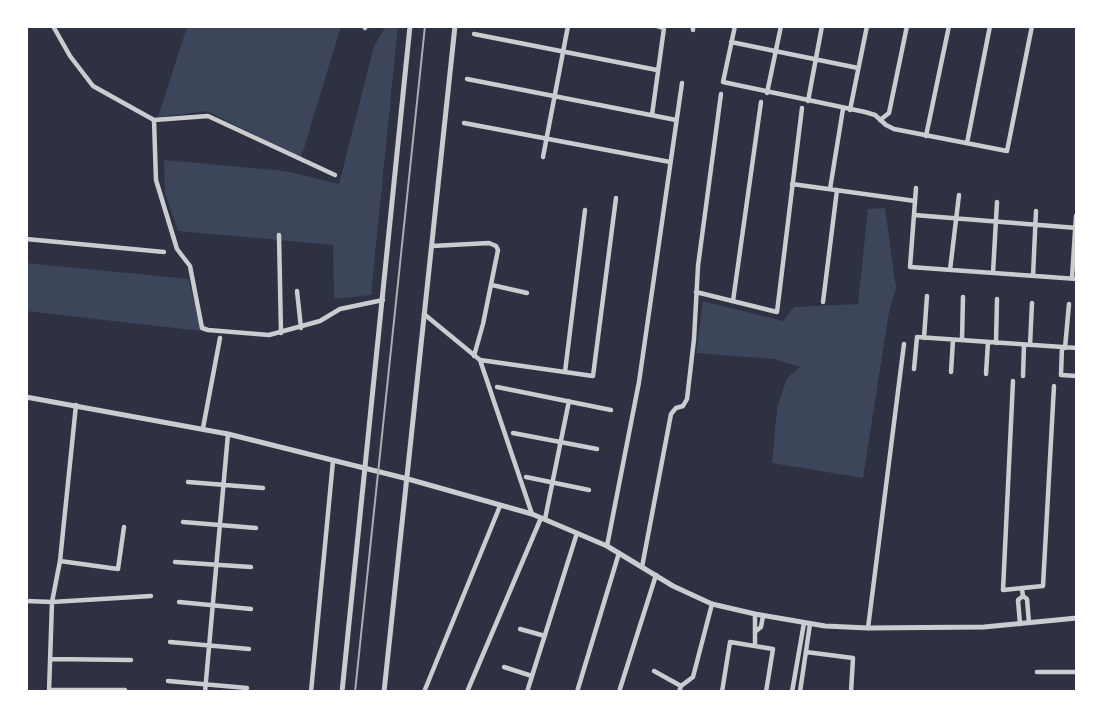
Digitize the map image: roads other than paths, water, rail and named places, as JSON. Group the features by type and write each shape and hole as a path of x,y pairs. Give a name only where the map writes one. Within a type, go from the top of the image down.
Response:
{"street":[{"path":"53,26 70,56 93,86 154,120 208,116 335,175"},
{"path":"342,692 410,26"},
{"path":"384,692 455,26"},
{"path":"542,158 568,26"},
{"path":"652,115 664,28 657,26"},
{"path":"734,26 723,82 865,112 894,129 1007,151 1032,26"},
{"path":"767,93 781,26"},
{"path":"808,101 822,26"},
{"path":"850,110 867,26"},
{"path":"880,120 889,113 907,26"},
{"path":"926,136 949,26"},
{"path":"967,143 990,26"},
{"path":"474,34 657,70"},
{"path":"731,42 858,68"},
{"path":"467,79 676,120"},
{"path":"607,546 639,382 682,83"},
{"path":"642,567 671,414 676,408 683,406 687,399 696,292 721,94"},
{"path":"733,301 761,102"},
{"path":"696,292 777,312 802,107"},
{"path":"830,189 843,109"},
{"path":"154,120 156,180 177,249 190,266 202,328 269,335 301,328 340,309 383,300"},
{"path":"464,123 670,163"},
{"path":"792,184 915,201"},
{"path":"916,188 910,267 1075,279 1076,216"},
{"path":"823,302 837,190"},
{"path":"950,270 959,195"},
{"path":"424,314 480,360 593,376 617,198"},
{"path":"993,273 997,202"},
{"path":"565,372 586,210"},
{"path":"1033,276 1036,211"},
{"path":"914,215 1076,228"},
{"path":"279,235 281,333"},
{"path":"26,239 164,252"},
{"path":"432,246 489,243 498,250 474,356"},
{"path":"492,285 527,293"},
{"path":"298,291 301,328"},
{"path":"924,338 926,296"},
{"path":"962,340 963,297"},
{"path":"996,342 997,299"},
{"path":"1023,376 1032,303"},
{"path":"1069,304 1061,375 1077,376"},
{"path":"914,369 917,337 1077,348"},
{"path":"203,429 220,338"},
{"path":"951,372 953,340"},
{"path":"986,374 988,342"},
{"path":"868,628 904,344"},
{"path":"480,360 509,439 532,514"},
{"path":"1013,380 1003,590 1043,586 1054,386"},
{"path":"497,387 611,410"},
{"path":"26,397 228,434 408,479 532,514 607,546 712,604 755,614 807,624 868,628 984,627 1077,618"},
{"path":"467,692 543,518 569,401"},
{"path":"76,405 60,561 52,602 49,691 125,690"},
{"path":"513,433 597,449"},
{"path":"205,692 228,434"},
{"path":"311,692 333,461"},
{"path":"526,477 589,491"},
{"path":"188,482 263,488"},
{"path":"424,692 500,506"},
{"path":"183,522 256,528"},
{"path":"60,561 118,569 124,527"},
{"path":"527,692 577,532"},
{"path":"577,692 619,553"},
{"path":"175,562 251,567"},
{"path":"620,692 656,575"},
{"path":"1022,589 1023,596 1027,599 1029,623"},
{"path":"26,601 151,596"},
{"path":"1020,624 1018,600 1023,596"},
{"path":"179,602 251,609"},
{"path":"654,671 680,689 693,677 712,604"},
{"path":"755,614 755,646"},
{"path":"756,631 761,627 763,615"},
{"path":"800,692 807,624"},
{"path":"792,692 807,624"},
{"path":"520,629 545,636"},
{"path":"170,642 250,649"},
{"path":"722,692 730,642 773,649 766,692"},
{"path":"806,652 853,658 851,692"},
{"path":"50,659 131,660"},
{"path":"504,667 532,676"},
{"path":"1037,672 1077,672"},
{"path":"168,681 247,688"}],"railway":[{"path":"355,692 425,26"}]}
